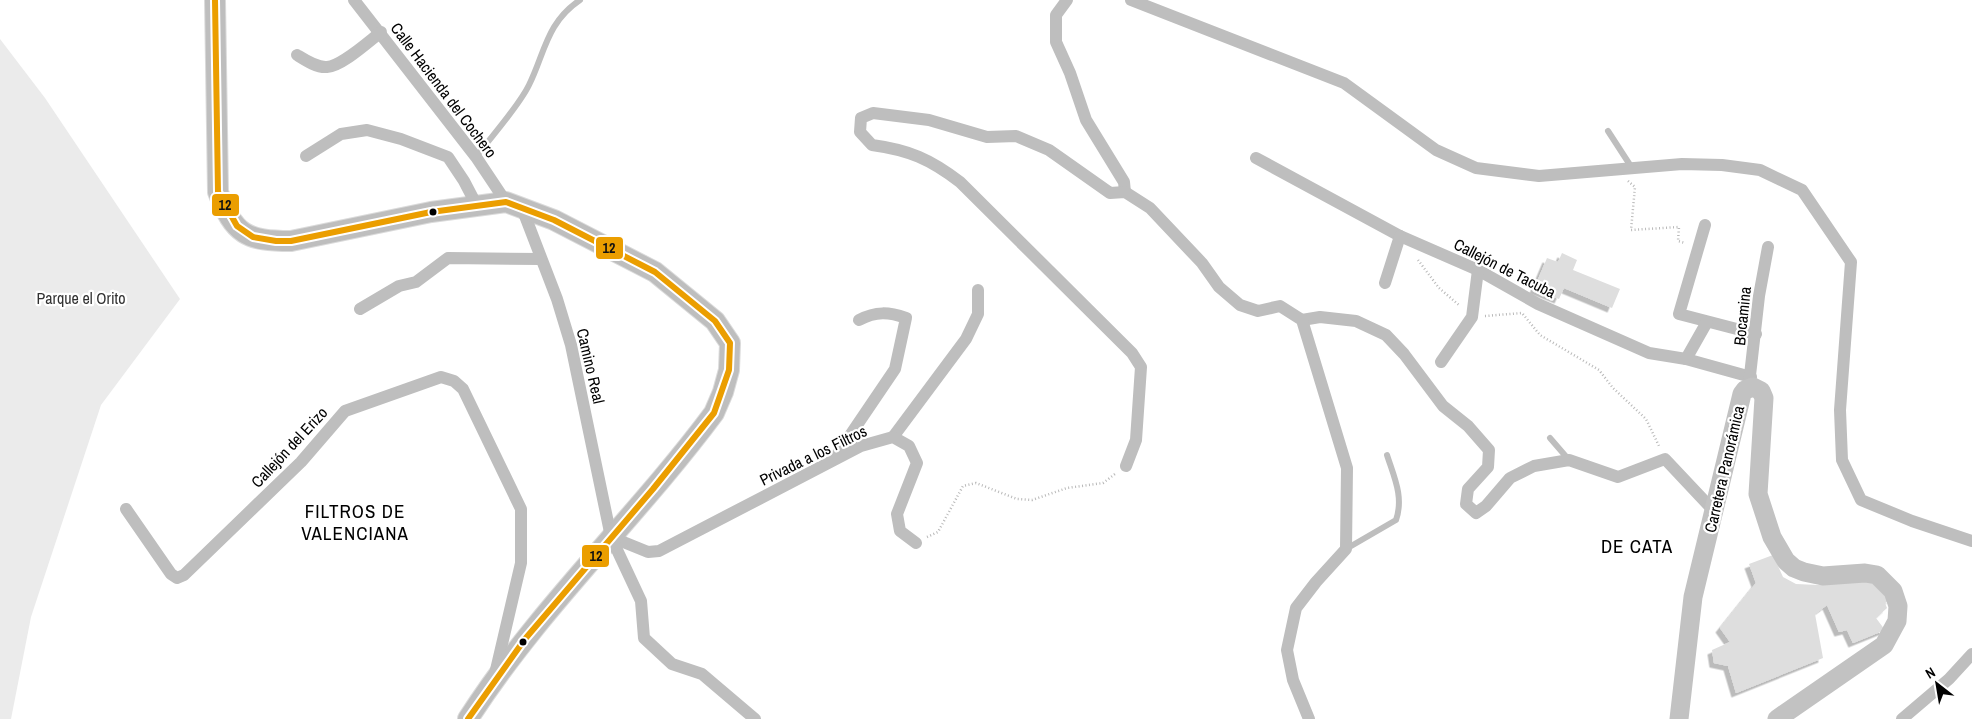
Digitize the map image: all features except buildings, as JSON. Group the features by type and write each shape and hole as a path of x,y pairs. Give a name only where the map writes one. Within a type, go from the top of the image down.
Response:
{"main road":[{"path":"215,0 218,192 224,209 235,226 249,237 268,241 291,240 431,212 477,206 514,205 554,220 654,272 715,321 730,343 729,370 724,392 714,413 494,679 468,719"}],"street":[{"name":"Calle Hacienda del Cochero","path":"354,0 381,32 514,205"},
{"path":"1067,0 1056,15 1056,42 1070,72 1086,120 1124,182 1125,192"},
{"path":"1131,0 1344,83 1436,150 1476,168 1540,176 1682,164 1732,166 1760,170 1802,190 1851,262 1840,410 1842,460 1861,500 1912,521 1972,541"},
{"path":"297,55 308,62 327,67 341,62 381,32"},
{"path":"1126,466 1136,440 1141,367 1132,353 960,182 938,165 902,149 872,145 860,132 861,118 873,113 929,120 987,137 1016,136 1049,150 1110,193 1125,192 1150,208 1202,263 1219,287 1240,305 1258,311 1280,306 1302,320 1347,468 1346,549 1316,582 1296,608 1287,650 1293,680 1309,719"},
{"path":"306,156 341,134 367,130 401,139 448,158 464,181 477,206"},
{"name":"Callejón de Tacuba","path":"1256,158 1400,236 1478,270 1538,304 1649,353 1686,359 1749,383"},
{"name":"Camino Real","path":"514,205 541,259 572,345 611,537 641,601 644,638 672,664 702,674 755,719"},
{"path":"1705,225 1679,314 1756,334"},
{"path":"1385,283 1400,236"},
{"name":"Bocamina","path":"1749,383 1759,296 1768,248"},
{"path":"360,309 399,286 416,282 448,258 541,259"},
{"path":"1441,362 1472,317 1478,270"},
{"path":"893,437 966,339 978,314 978,290"},
{"path":"832,462 895,369 906,318 893,313 872,314 860,320"},
{"path":"1302,320 1320,317 1356,321 1386,335 1404,354 1444,406 1468,426 1489,450 1488,467 1468,489 1466,504 1476,513 1486,506 1510,478 1534,466 1569,460 1618,477 1664,459 1714,511"},
{"path":"1686,359 1707,322"},
{"name":"Callejón del Erizo","path":"126,509 171,574 177,578 184,575 301,462 345,411 441,377 454,381 463,389 521,509 521,563 494,679"},
{"name":"Carretera Panorámica","path":"1679,719 1693,597 1742,394 1749,383 1763,394 1758,494 1772,537 1786,561 1799,570 1823,576 1865,573 1878,575 1893,591 1898,606 1897,622 1884,645 1777,719"},
{"name":"Privada a los Filtros","path":"611,537 648,552 659,551 861,446 893,437 909,446 917,463 897,514 900,531 916,543"},
{"path":"1902,719 1949,679 1972,654"}],"lane":[{"path":"476,157 529,86 546,38 561,18 580,0"},
{"path":"1608,131 1632,169"},
{"path":"1550,438 1569,460"},
{"path":"1346,549 1396,520 1401,508 1398,489 1386,455"}],"path":[{"path":"1614,170 1635,187 1631,230 1679,227 1678,241 1699,246"},
{"path":"1416,257 1439,288 1472,317 1522,313 1540,335 1599,370 1613,388 1646,419 1664,459"},
{"path":"916,543 938,532 963,486 976,483 1017,499 1032,500 1067,488 1103,483 1126,466"}],"green space":[{"name":"Parque el Orito","path":"0,39 45,98 180,299 101,405 31,617 11,719 0,719"}],"transit line":[{"name":"12","path":"215,0 218,192 237,226 253,237 276,241 291,241 431,212 506,202 554,220 655,272 715,321 730,343 729,370 714,413 653,489 525,639 468,719"}],"district":[{"name":"FILTROS DE VALENCIANA","path":"355,522"},
{"name":"DE CATA","path":"1637,546"}]}
